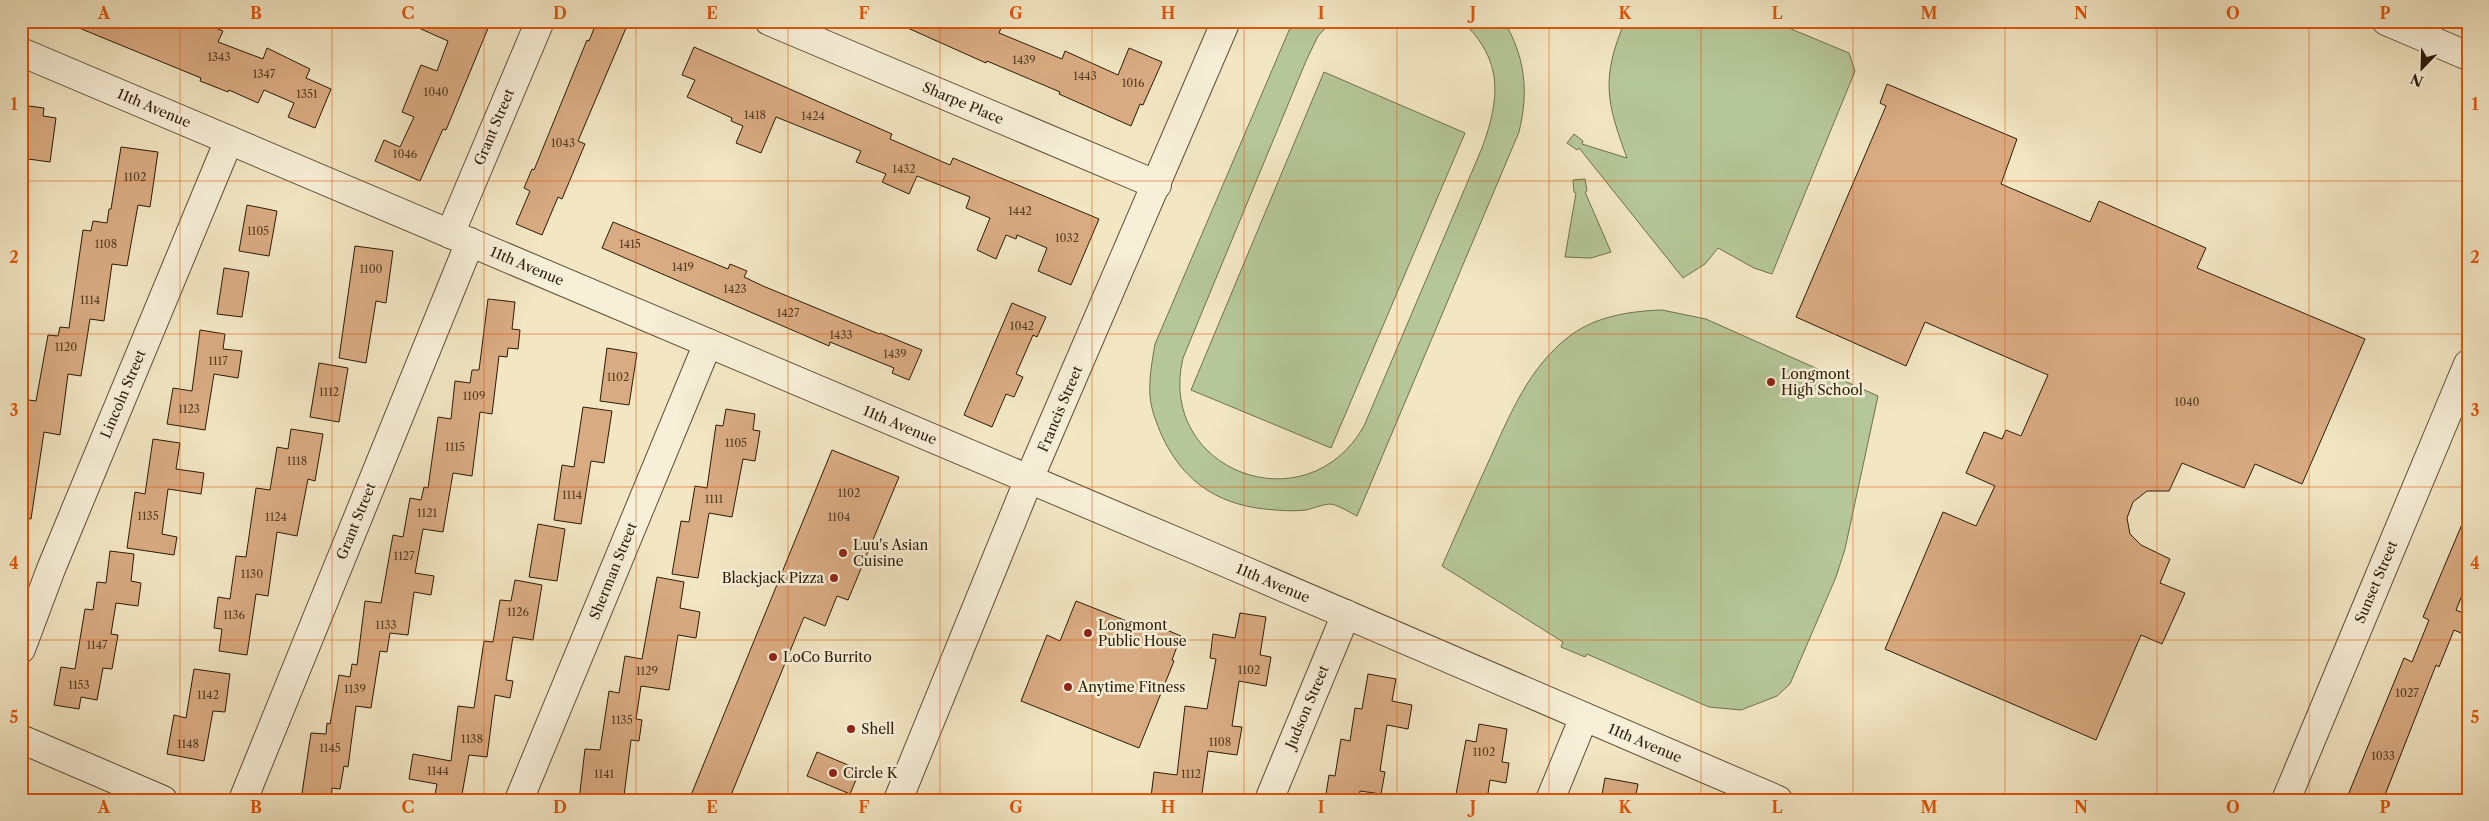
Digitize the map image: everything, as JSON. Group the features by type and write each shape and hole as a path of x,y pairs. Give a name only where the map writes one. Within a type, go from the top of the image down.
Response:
{"street":[{"name":"Grant Street","path":"243,800 460,238 540,21"},
{"name":"Sharpe Place","path":"769,21 1157,185"},
{"name":"Francis Street","path":"898,800 1029,479 1226,21"},
{"path":"2386,21 2468,56"},
{"name":"11th Avenue","path":"21,52 1029,479 1778,800"},
{"name":"Lincoln Street","path":"21,649 50,569 229,140"},
{"name":"Sherman Street","path":"519,800 708,343"},
{"name":"Sunset Street","path":"2286,800 2468,364"},
{"name":"Judson Street","path":"1269,800 1346,614"},
{"path":"1550,800 1584,716"},
{"path":"21,739 163,800"}],"green space":[{"path":"1293,21 1332,21 1318,36 1306,61 1183,358 1181,397 1192,430 1213,456 1242,472 1274,479 1307,474 1338,457 1364,426 1488,130 1495,96 1492,66 1476,36 1462,21 1504,21 1517,48 1523,75 1524,102 1519,132 1357,516 1332,504 1299,511 1257,508 1222,498 1207,490 1182,468 1171,453 1158,427 1151,401 1150,376 1155,344"},
{"path":"1625,21 1772,21 1849,53 1855,71 1772,274 1754,268 1718,248 1705,264 1683,278 1579,148 1577,150 1567,143 1574,134 1583,141 1582,144 1627,158 1614,121 1609,90 1612,58"},
{"path":"1324,72 1465,133 1331,448 1191,390"},
{"path":"1585,179 1587,191 1585,192 1611,252 1591,258 1565,257 1576,193 1574,192 1573,180"},
{"path":"1662,310 1706,319 1878,396 1845,549 1836,577 1790,684 1777,696 1741,710 1709,707 1587,654 1585,657 1561,647 1563,642 1442,566 1512,411 1531,378 1543,362 1571,335 1592,323 1626,313"}],"building":[{"path":"62,21 198,21 223,31 218,42 263,59 267,48 310,69 306,78 331,89 315,128 288,117 294,103 264,90 258,103 229,90 228,92 200,81 201,78"},
{"path":"403,21 491,21 446,130 443,129 420,181 375,161 384,140 400,147 414,117 402,112 421,65 437,71 448,41"},
{"path":"597,21 629,21 578,141 585,144 562,199 558,197 542,235 516,224 530,191 524,188 532,169 534,170 587,40 589,41"},
{"path":"892,21 985,21 1001,28 999,33 1062,59 1065,51 1118,75 1129,48 1162,62 1143,105 1140,104 1131,126 1059,94 1060,92 987,61 986,63"},
{"path":"694,47 892,134 890,139 950,165 953,158 1099,219 1071,285 1038,271 1047,248 1017,235 1016,239 1006,235 996,259 977,250 990,218 966,208 970,197 917,176 909,194 882,182 886,174 856,162 861,151 776,117 761,153 736,143 743,126 731,121 732,118 687,97 695,80 682,75"},
{"path":"1887,84 2017,139 2001,184 2090,222 2099,201 2206,248 2197,268 2365,339 2302,484 2255,464 2244,488 2182,463 2169,491 2147,491 2133,502 2127,518 2130,534 2141,545 2170,559 2160,583 2185,593 2162,644 2141,635 2096,740 1885,649 1943,512 1976,526 1995,486 1966,473 1984,432 2002,439 2006,430 2021,436 2048,375 1925,322 1906,366 1796,317 1886,106 1880,103"},
{"path":"21,105 44,108 43,116 56,118 50,162 21,158"},
{"path":"121,147 158,152 150,207 138,205 127,266 112,264 104,321 90,319 81,376 68,374 60,435 44,432 31,519 21,518 21,399 36,401 48,335 58,336 60,327 69,328 83,230 91,231 93,221 107,223"},
{"path":"247,205 277,211 269,256 239,251"},
{"path":"613,222 728,269 730,264 747,271 744,277 763,286 922,350 909,380 892,373 894,368 830,342 829,346 602,248"},
{"path":"355,246 393,251 386,303 376,301 366,363 339,358"},
{"path":"224,268 249,272 242,317 217,314"},
{"path":"488,299 515,302 512,329 520,330 518,349 508,348 507,357 499,356 492,414 480,412 472,476 453,473 443,532 423,529 415,573 434,576 431,595 414,592 408,635 390,633 387,652 380,651 371,708 356,706 348,767 344,766 340,789 332,788 331,800 301,800 311,733 326,734 327,723 330,724 339,675 350,677 352,664 357,665 365,601 381,603 393,535 403,537 410,498 421,500 424,487 428,488 438,417 451,419 455,381 470,383 472,370 479,370"},
{"path":"1012,303 1046,317 1037,337 1033,335 1016,374 1023,377 1014,397 1006,394 992,427 964,415"},
{"path":"200,330 225,334 223,349 242,351 238,378 214,374 205,430 167,424 173,388 192,391"},
{"path":"607,348 637,353 629,405 600,401"},
{"path":"319,363 348,368 339,422 310,417"},
{"path":"583,407 612,411 604,463 591,461 581,524 554,520 562,465 574,467"},
{"path":"726,409 755,414 753,430 760,431 755,461 743,459 732,517 709,513 698,578 672,574 681,521 689,522 695,486 707,488 716,425 723,426"},
{"path":"291,429 323,434 315,481 308,479 297,536 277,532 268,596 256,594 247,655 219,651 222,629 214,628 218,597 230,599 236,556 246,557 256,488 270,490 277,447 288,449"},
{"path":"153,439 180,443 176,469 204,473 201,494 168,489 162,534 177,537 174,555 127,548 135,492 145,494"},
{"path":"832,450 899,477 848,600 837,596 825,626 804,617 729,800 689,800"},
{"path":"2468,510 2468,581 2456,610 2468,615 2468,636 2454,630 2439,667 2436,665 2383,800 2346,800 2404,658 2412,662 2429,620 2423,617"},
{"path":"538,524 565,529 557,581 529,577"},
{"path":"110,551 134,554 131,581 141,583 138,606 116,603 111,634 118,635 112,669 103,668 97,700 81,697 79,709 54,705 61,667 75,669 85,609 93,610 97,582 106,583"},
{"path":"657,577 684,582 680,608 700,612 696,638 678,635 669,690 641,686 636,719 642,720 639,741 631,740 624,796 607,794 607,800 579,800 585,749 600,750 609,691 619,693 625,656 642,659"},
{"path":"515,580 542,585 533,640 513,637 506,680 513,681 510,698 495,695 487,757 469,755 461,800 434,800 437,784 409,779 413,754 451,761 458,706 474,708 484,641 493,642 500,600 511,601"},
{"path":"1076,601 1152,631 1155,625 1181,636 1172,660 1174,661 1139,748 1021,701 1047,635 1060,641"},
{"path":"1240,613 1266,617 1260,655 1271,657 1266,686 1239,681 1232,726 1242,727 1237,755 1208,751 1201,800 1151,797 1154,772 1177,775 1185,706 1207,709 1216,659 1210,658 1213,634 1235,638"},
{"path":"194,669 230,674 225,712 213,711 204,761 167,754 174,715 186,718"},
{"path":"1368,674 1396,679 1392,701 1412,705 1408,729 1387,725 1380,771 1385,772 1381,794 1360,791 1359,800 1325,800 1329,775 1335,776 1341,739 1350,741 1355,708 1362,709"},
{"path":"1479,724 1507,729 1502,762 1509,763 1506,783 1490,780 1487,800 1455,800 1466,740 1476,742"},
{"name":"Circle K","path":"817,752 860,770 850,794 807,776"},
{"path":"1605,778 1638,784 1635,800 1601,800"}],"place":[{"name":"Longmont High School","path":"1771,382"},
{"name":"Luu's Asian Cuisine","path":"843,553"},
{"name":"Blackjack Pizza","path":"834,578"},
{"name":"Longmont Public House","path":"1088,633"},
{"name":"LoCo Burrito","path":"773,657"},
{"name":"Anytime Fitness","path":"1068,687"},
{"name":"Shell","path":"851,729"},
{"name":"Circle K","path":"833,773"}]}
